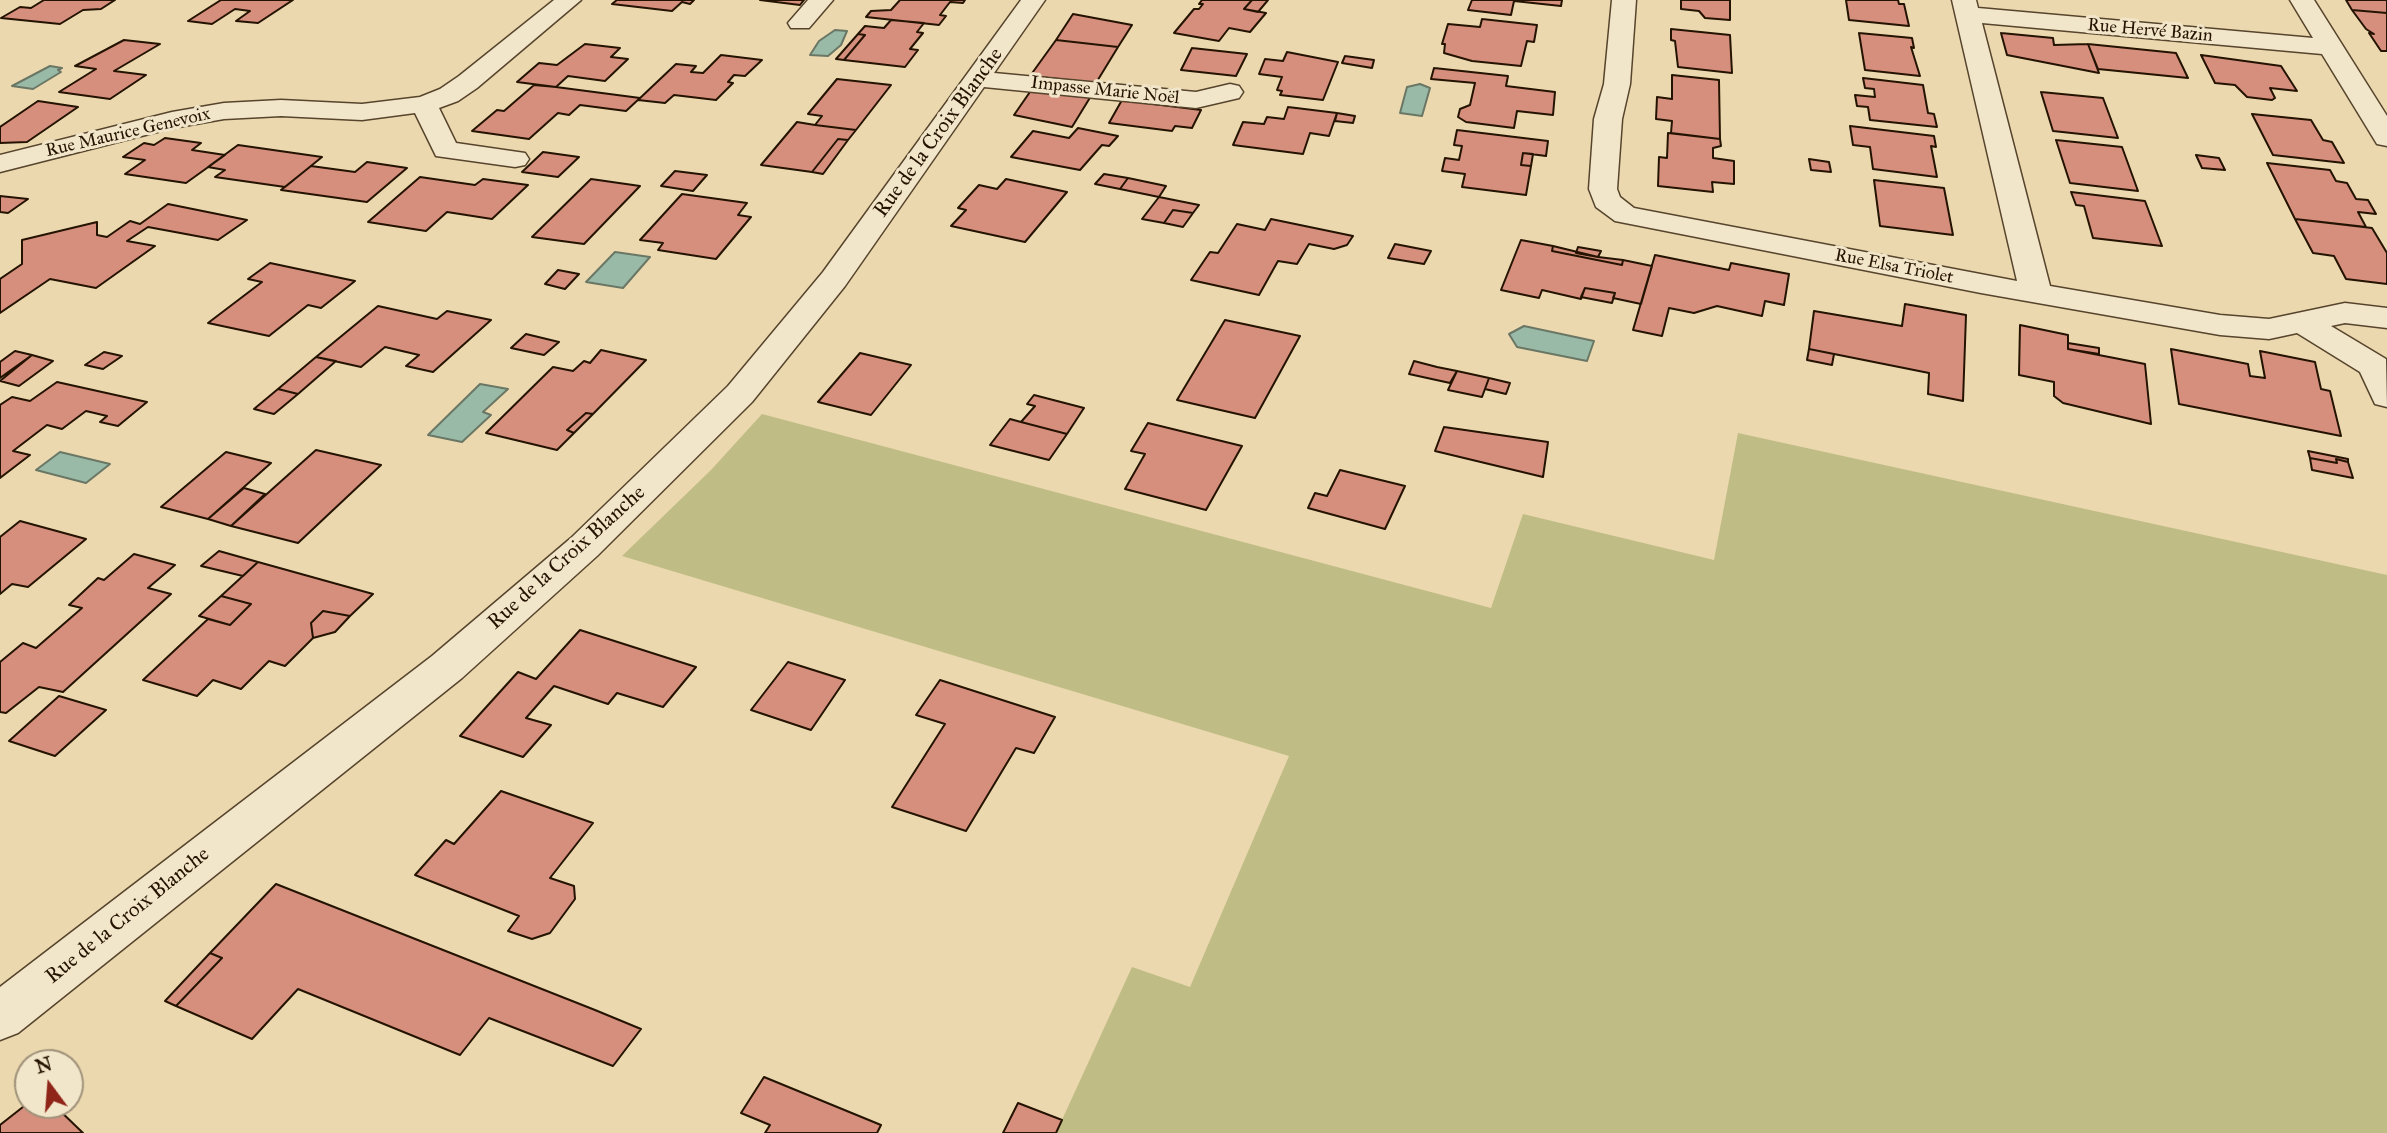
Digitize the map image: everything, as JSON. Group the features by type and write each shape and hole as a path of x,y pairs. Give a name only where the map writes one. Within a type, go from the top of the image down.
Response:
{"street":[{"name":"Rue Maurice Genevoix","path":"0,164 172,120 224,111 281,108 362,112 424,104 449,94 468,82 569,0"},
{"path":"800,23 821,0"},
{"name":"Rue de la Croix Blanche","path":"0,1017 447,667 584,547 765,367 834,279 1033,0"},
{"name":"Rue Elsa Triolet","path":"1624,0 1616,85 1608,119 1603,189 1606,201 1614,209 1642,219 2245,328 2269,329 2345,313 2387,318"},
{"path":"2302,0 2387,138"},
{"name":"Rue Hervé Bazin","path":"2035,291 1966,7 2332,47"},
{"name":"Impasse Marie Noël","path":"978,79 1196,100 1230,92"},
{"path":"424,104 446,150 515,159"},
{"path":"2302,322 2374,366 2387,396"}],"shaded area":[{"path":"835,30 847,31 841,45 828,56 810,55 819,41"},
{"path":"50,66 62,68 58,70 61,72 33,89 12,86"},
{"path":"1420,84 1430,88 1422,116 1400,113 1407,87"},
{"path":"615,252 650,257 623,288 586,282"},
{"path":"1524,326 1594,341 1587,361 1517,347 1509,334"},
{"path":"480,384 508,389 483,412 491,415 462,442 428,435"},
{"path":"762,414 1491,608 1523,514 1714,560 1738,433 2387,575 2387,1133 1056,1133 1132,967 1190,987 1289,756 622,556 711,470"},
{"path":"60,452 110,464 86,483 36,470"}],"building":[{"path":"44,0 115,0 101,9 83,10 60,24 1,18 20,7 31,8"},
{"path":"221,0 293,0 258,23 236,21 250,11 235,9 212,24 188,21"},
{"path":"617,0 694,0 690,4 682,2 672,11 612,4"},
{"path":"760,0 804,0 800,5"},
{"path":"900,0 965,0 963,3 950,2 940,15 946,16 939,25 866,17 871,11 891,10"},
{"path":"1202,0 1252,0 1244,9 1266,13 1250,32 1229,28 1219,41 1174,33 1194,9 1199,9 1203,4 1199,4"},
{"path":"1252,0 1268,0 1258,12 1244,9"},
{"path":"1472,0 1562,0 1561,6 1514,1 1511,15 1468,10"},
{"path":"1681,0 1730,0 1730,20 1705,18 1699,11 1681,9"},
{"path":"1846,0 1898,0 1899,4 1904,4 1909,26 1849,20"},
{"path":"2346,0 2387,0 2387,13 2352,10"},
{"path":"2352,10 2387,13 2387,51 2381,51 2369,33 2374,34 2366,29"},
{"path":"1073,14 1132,25 1118,47 1056,40"},
{"path":"1482,19 1537,25 1534,42 1527,41 1521,66 1472,61 1444,53 1445,44 1442,44 1448,24 1480,27"},
{"path":"891,20 924,23 917,32 923,33 910,49 918,50 905,67 844,60 865,35 858,34 865,26 884,28"},
{"path":"1671,29 1730,35 1732,73 1678,67"},
{"path":"1859,33 1912,38 1914,48 1911,47 1920,76 1865,70"},
{"path":"2001,33 2053,38 2054,45 2088,44 2099,73 2007,55"},
{"path":"858,34 865,35 844,60 836,59"},
{"path":"124,40 160,44 114,71 146,75 110,99 59,92 96,69 75,66"},
{"path":"1056,40 1118,47 1096,83 1030,76"},
{"path":"585,44 620,48 611,57 628,59 605,81 568,76 556,87 517,82 539,63 557,65"},
{"path":"2088,44 2176,53 2188,78 2098,69"},
{"path":"1192,48 1247,54 1236,76 1181,70"},
{"path":"1287,52 1338,62 1323,100 1280,95 1282,91 1277,90 1282,77 1259,74 1265,59 1283,61"},
{"path":"721,55 762,60 745,76 734,75 728,82 733,83 716,100 674,95 665,103 638,100 676,64 696,66 691,72 703,73"},
{"path":"2201,55 2281,66 2297,91 2270,88 2275,98 2272,100 2247,97 2235,85 2215,83"},
{"path":"1345,56 1374,60 1372,68 1342,63"},
{"path":"1434,68 1508,76 1506,86 1555,92 1553,115 1517,111 1514,128 1466,122 1458,117 1460,109 1470,105 1475,83 1431,79"},
{"path":"1672,75 1719,80 1720,139 1671,133 1672,121 1656,119 1657,97 1672,99"},
{"path":"1863,78 1923,85 1928,113 1934,114 1937,127 1870,120 1868,107 1857,106 1855,95 1875,97 1874,89 1865,88"},
{"path":"837,79 891,85 856,130 815,125 822,116 808,114"},
{"path":"534,85 640,98 626,111 580,105 569,115 558,113 529,139 472,131 497,110 504,111"},
{"path":"1032,89 1091,96 1072,127 1014,115"},
{"path":"2041,92 2103,98 2118,138 2053,131"},
{"path":"1122,100 1201,110 1192,128 1175,126 1172,131 1109,123"},
{"path":"38,101 78,107 27,142 0,143 0,127"},
{"path":"1288,107 1337,113 1329,136 1310,133 1303,154 1233,145 1243,122 1264,124 1267,117 1284,119"},
{"path":"1337,113 1355,116 1353,123 1335,121"},
{"path":"2252,114 2311,120 2323,140 2332,142 2344,163 2273,155"},
{"path":"797,122 856,130 848,140 838,139 812,172 761,165"},
{"path":"1850,126 1934,136 1936,147 1931,146 1937,177 1873,169 1870,147 1853,145"},
{"path":"1078,128 1118,136 1109,146 1102,145 1080,170 1011,157 1033,131 1069,138"},
{"path":"1457,130 1548,141 1546,156 1523,153 1521,165 1531,166 1526,195 1462,187 1465,174 1442,171 1445,158 1459,160 1462,146 1454,145"},
{"path":"1668,133 1720,139 1721,146 1713,148 1713,158 1734,161 1734,184 1712,182 1713,192 1658,186 1659,157 1667,158"},
{"path":"165,138 201,143 192,150 225,155 186,183 125,174 145,160 123,157 144,143 154,145"},
{"path":"838,139 848,140 823,174 812,172"},
{"path":"2056,140 2122,147 2138,191 2070,183"},
{"path":"238,145 322,157 285,187 215,177 225,170 208,167"},
{"path":"543,152 579,157 558,177 522,172"},
{"path":"1523,153 1533,154 1531,166 1521,165"},
{"path":"2196,155 2219,158 2225,170 2202,168"},
{"path":"1809,159 1829,162 1831,172 1811,170"},
{"path":"367,162 407,168 367,202 281,190 311,166 355,172"},
{"path":"2267,163 2330,170 2336,181 2347,183 2356,199 2368,200 2376,214 2358,212 2366,227 2295,219"},
{"path":"675,171 707,175 693,191 661,186"},
{"path":"1104,174 1128,178 1120,189 1095,184"},
{"path":"420,177 475,185 483,179 528,185 492,219 447,212 426,231 368,222"},
{"path":"1128,178 1166,186 1159,197 1120,189"},
{"path":"591,179 640,186 584,244 532,237"},
{"path":"1006,179 1067,192 1025,242 951,226 966,210 958,208 979,185 997,189"},
{"path":"1874,180 1944,188 1953,235 1880,226"},
{"path":"2071,192 2145,201 2162,246 2093,238 2084,206 2076,205"},
{"path":"682,194 747,203 738,215 751,217 716,259 658,250 663,243 640,240"},
{"path":"0,196 28,199 8,213 0,212"},
{"path":"1159,197 1199,205 1193,213 1173,210 1164,223 1142,219"},
{"path":"168,204 247,220 218,240 148,227 127,241 155,246 96,288 50,279 0,313 0,279 22,264 22,240 97,222 97,235 107,237 130,221 140,224"},
{"path":"1173,210 1193,213 1183,227 1164,223"},
{"path":"1271,219 1353,236 1347,245 1334,249 1309,244 1297,264 1278,261 1259,295 1191,280 1210,252 1218,253 1237,224 1265,230"},
{"path":"2295,219 2372,228 2387,253 2387,284 2346,279 2334,256 2313,253"},
{"path":"1521,240 1553,246 1552,251 1622,265 1623,260 1652,266 1641,304 1613,298 1615,293 1585,288 1581,299 1542,290 1539,298 1501,290"},
{"path":"1395,244 1431,251 1424,264 1388,258"},
{"path":"1553,246 1623,260 1622,265 1552,251"},
{"path":"1578,247 1601,251 1598,257 1576,253"},
{"path":"1655,255 1729,270 1731,263 1789,274 1784,305 1765,301 1762,316 1717,306 1694,313 1669,308 1662,336 1633,330"},
{"path":"270,263 355,281 321,308 308,305 269,336 208,323 262,282 248,279"},
{"path":"558,270 579,274 565,289 545,284"},
{"path":"1585,288 1615,293 1612,303 1581,297"},
{"path":"1905,304 1966,315 1963,401 1928,394 1929,373 1809,349 1814,311 1902,326"},
{"path":"378,306 437,319 447,311 491,320 433,372 406,366 419,355 385,347 361,367 316,357"},
{"path":"1225,320 1300,336 1255,418 1177,400"},
{"path":"2020,325 2068,335 2068,349 2145,364 2151,424 2063,403 2054,396 2054,382 2019,375"},
{"path":"526,334 559,342 544,355 511,348"},
{"path":"2068,343 2099,348 2099,354 2068,349"},
{"path":"1809,349 1834,354 1832,365 1807,360"},
{"path":"2171,349 2248,364 2250,376 2265,378 2260,351 2315,362 2321,389 2330,391 2341,436 2179,404"},
{"path":"601,350 646,360 593,414 586,413 567,430 574,433 557,450 486,433 553,367 573,371 584,361 590,363"},
{"path":"15,351 32,355 0,378 0,362"},
{"path":"104,352 122,356 103,369 85,365"},
{"path":"860,353 911,365 871,415 818,402"},
{"path":"32,355 53,361 19,386 0,381"},
{"path":"316,357 336,361 298,394 278,389"},
{"path":"1414,361 1457,371 1450,383 1409,374"},
{"path":"1457,371 1489,378 1482,397 1448,390"},
{"path":"1489,378 1510,383 1506,394 1485,389"},
{"path":"57,382 147,402 118,426 100,422 107,416 86,411 62,429 47,425 13,451 30,455 0,478 0,405 12,397 30,401"},
{"path":"278,389 298,394 274,414 254,409"},
{"path":"1034,395 1084,408 1067,434 1021,422 1035,406 1027,404"},
{"path":"586,413 593,414 574,433 567,430"},
{"path":"1010,419 1067,434 1049,460 990,445"},
{"path":"1148,423 1242,446 1206,510 1125,489 1145,454 1131,451"},
{"path":"1444,427 1548,442 1543,477 1435,451"},
{"path":"316,450 381,465 298,543 231,526"},
{"path":"2308,451 2348,459 2348,462 2336,459 2337,463 2310,458"},
{"path":"226,452 271,463 208,519 161,507"},
{"path":"2310,458 2337,463 2336,459 2348,462 2353,478 2312,470"},
{"path":"1340,470 1405,486 1385,529 1308,508 1315,493 1327,496"},
{"path":"244,488 265,494 231,526 208,519"},
{"path":"20,521 86,539 28,587 12,584 0,594 0,537"},
{"path":"219,551 258,562 243,576 201,566"},
{"path":"134,554 175,565 148,588 171,594 63,692 39,687 6,713 0,712 0,662 23,643 36,648 82,608 69,605 98,578 104,580"},
{"path":"258,562 373,594 350,616 323,611 311,623 313,638 285,666 269,661 241,689 213,680 197,696 143,680 208,619 230,625 251,604 221,596"},
{"path":"221,596 251,604 230,625 199,616"},
{"path":"323,611 350,616 335,632 313,638 311,623"},
{"path":"580,630 696,667 663,707 617,693 608,704 554,686 526,718 551,725 523,757 460,736 518,672 536,679"},
{"path":"788,662 845,680 811,730 751,710"},
{"path":"940,680 1055,717 1034,753 1016,748 966,831 892,807 945,724 916,715"},
{"path":"59,696 106,710 55,756 9,741"},
{"path":"501,791 593,823 550,878 574,886 575,899 550,933 532,939 508,931 519,916 415,875 446,840 454,844"},
{"path":"276,884 641,1029 613,1066 489,1018 460,1055 298,989 252,1039 176,1006 222,958 210,953"},
{"path":"210,953 222,958 176,1006 165,1001"},
{"path":"764,1077 881,1125 877,1133 765,1133 770,1125 741,1113"},
{"path":"1018,1103 1062,1120 1056,1133 1003,1133"},
{"path":"14,1114 14,1119 68,1119 83,1133 0,1133 0,1125"}]}
